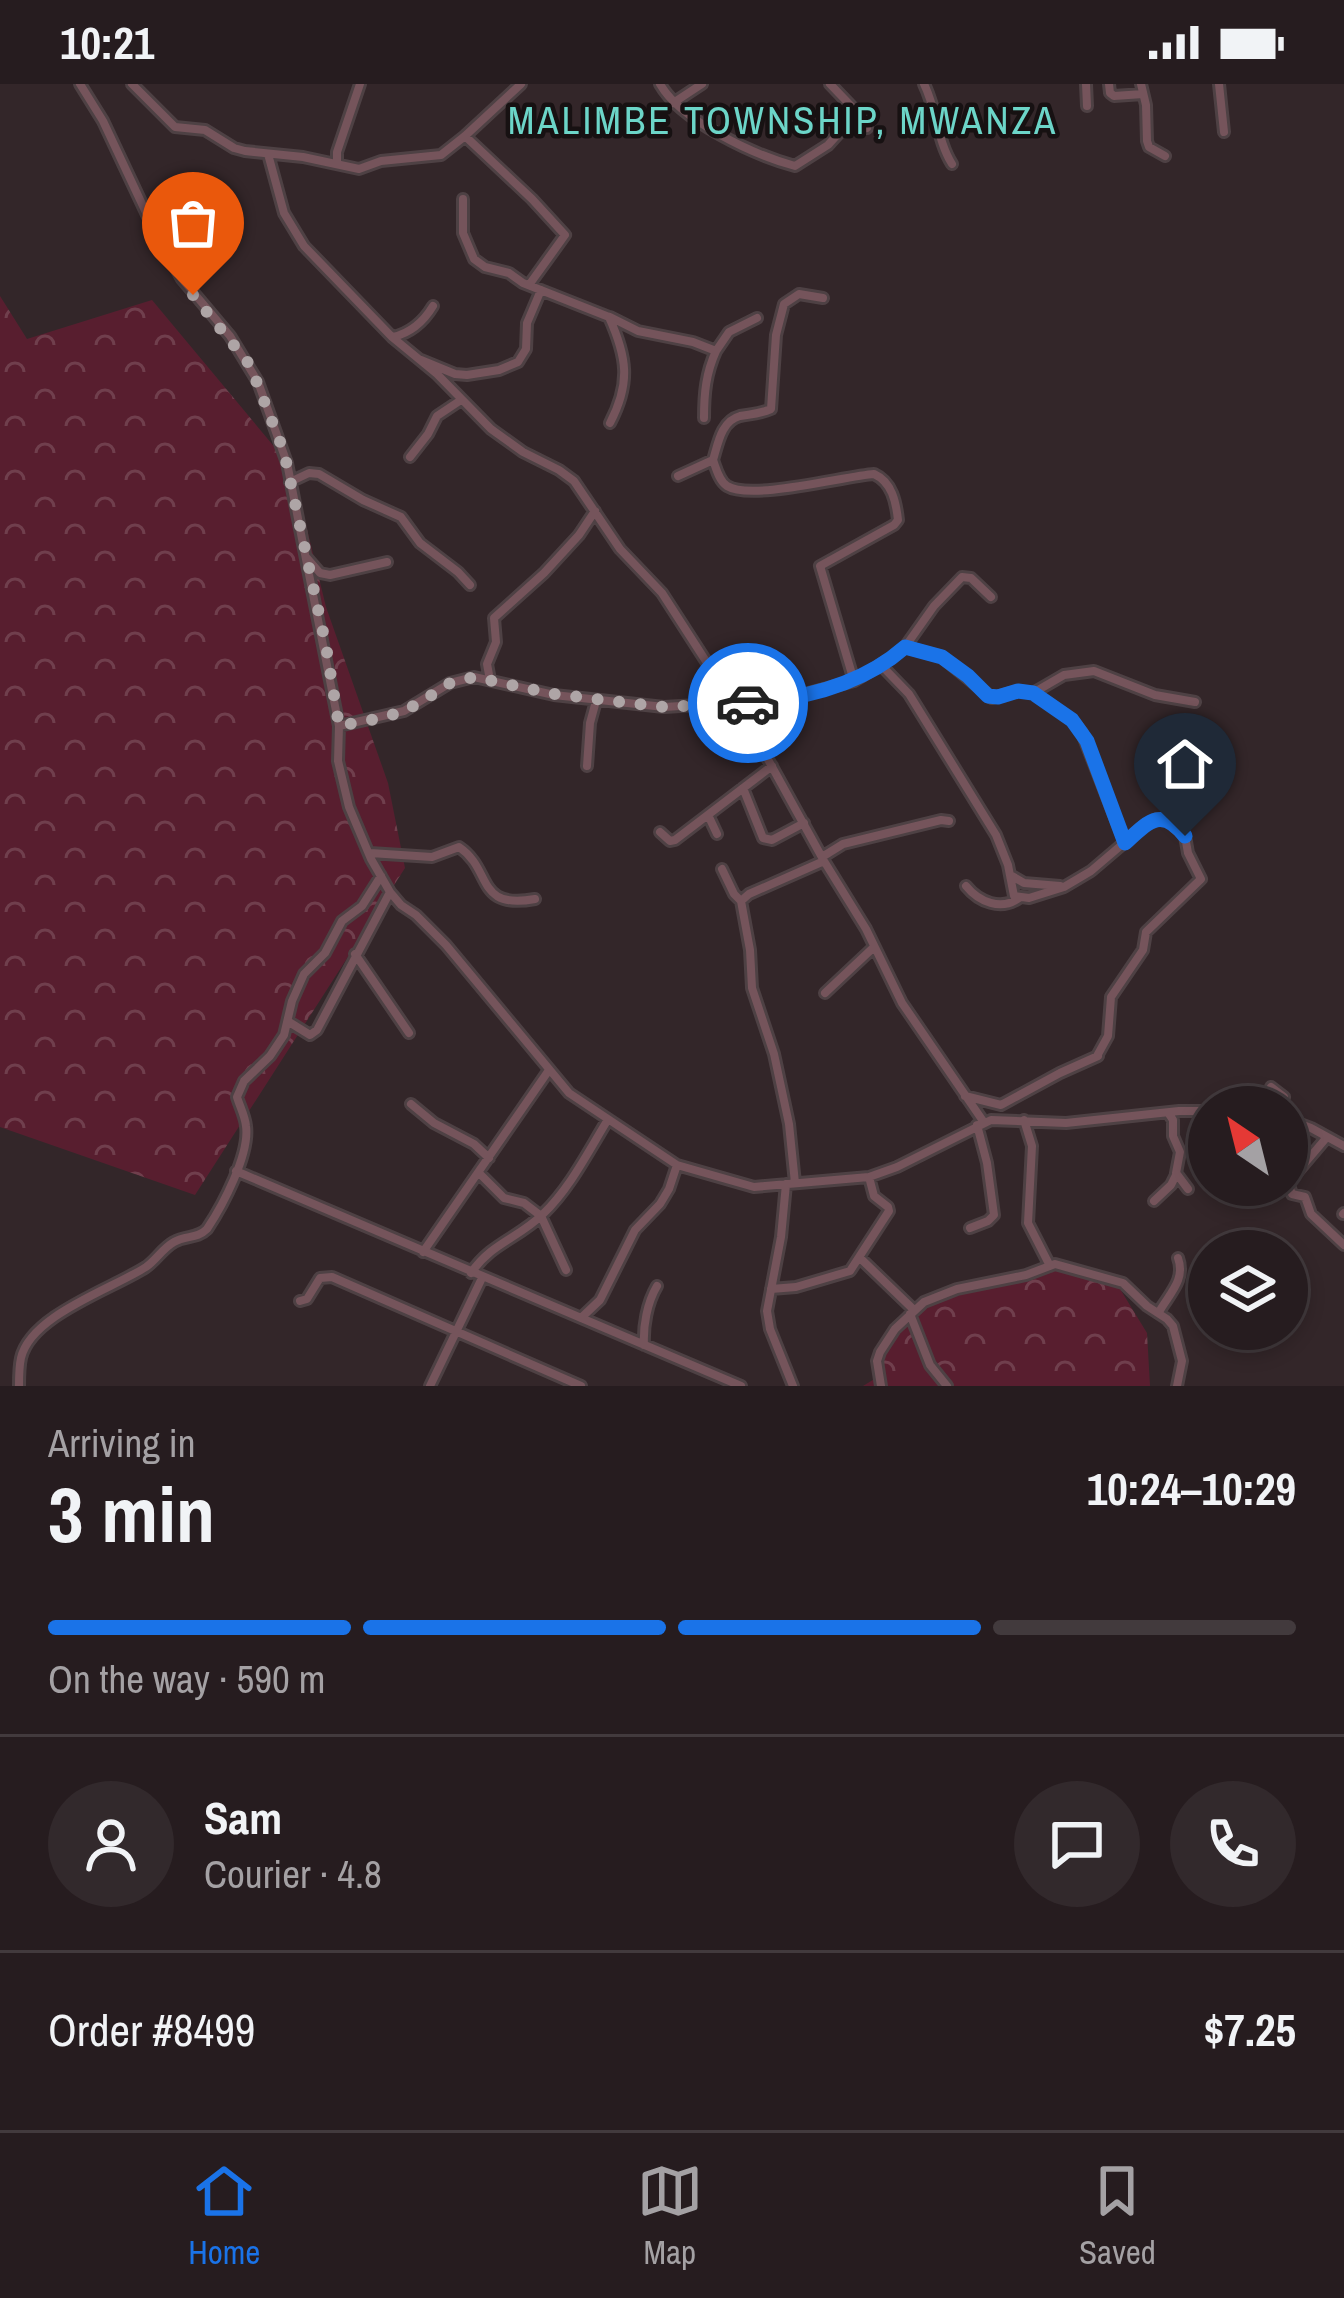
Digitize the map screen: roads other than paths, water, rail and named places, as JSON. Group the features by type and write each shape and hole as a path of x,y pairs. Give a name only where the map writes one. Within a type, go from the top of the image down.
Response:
{"street":[{"path":"80,84 182,279 250,365 284,452 339,726 338,761 346,796 381,876 401,905 446,945 569,1093 677,1165 754,1187 868,1177 980,1123 1006,1118 1070,1123 1188,1111"},
{"path":"132,84 175,128 205,130 234,148 359,169 448,151 520,84"},
{"path":"337,164 360,84"},
{"path":"660,84 673,104 693,119 794,166 828,145 857,113"},
{"path":"673,104 684,89 702,84"},
{"path":"830,84 867,128"},
{"path":"924,84 952,164"},
{"path":"1086,84 1087,106"},
{"path":"1109,84 1114,96 1142,89 1147,141 1165,156"},
{"path":"1219,84 1224,132"},
{"path":"465,136 565,235 529,285"},
{"path":"268,154 284,213 304,246 392,338 508,443 569,477 620,549 662,593 772,766 866,929 902,1003 980,1123 994,1215 970,1228"},
{"path":"463,199 463,233 474,259 485,267 509,273 638,331 716,351"},
{"path":"420,360 467,375 518,362 526,349 526,323 541,290"},
{"path":"823,298 799,294 784,304 776,335 771,409 730,419 713,460 730,488 820,485 874,474 888,483 898,520 894,526 820,566 854,681"},
{"path":"392,338 421,322 433,306"},
{"path":"609,317 624,372 622,400 610,423"},
{"path":"704,418 704,390 716,351 729,332 757,318"},
{"path":"410,457 436,416 461,400"},
{"path":"678,476 713,460"},
{"path":"290,482 309,473 320,474 398,514 420,543 470,585"},
{"path":"490,680 494,618 544,573 595,511"},
{"path":"306,557 320,573 330,575 386,562"},
{"path":"339,726 404,711 460,679 474,677 554,694 664,707 782,700 854,681 881,665 905,647 962,577 971,578 991,597"},
{"path":"905,647 942,657 992,698 1018,691 1033,693 1072,720 1082,733 1125,843"},
{"path":"881,665 909,694 1002,846 1014,896 1019,898"},
{"path":"1033,693 1064,675 1094,671 1156,694 1195,702"},
{"path":"587,766 596,700"},
{"path":"660,832 674,840 772,766"},
{"path":"743,788 764,838 772,840 804,823"},
{"path":"709,817 717,834"},
{"path":"963,1096 1001,1105 1099,1055 1108,1036 1111,997 1141,952 1146,932 1201,879 1185,836 1167,819 1150,821 1091,871 1064,886 1003,905 974,896 966,886"},
{"path":"741,902 749,893 823,859 843,844 949,821"},
{"path":"370,853 439,856 459,847 471,856 484,884 496,896 512,901 535,899"},
{"path":"722,869 741,902 752,988 774,1054 789,1124 790,1183 767,1318 793,1386"},
{"path":"1010,875 1024,884 1064,886"},
{"path":"19,1386 21,1357 36,1333 68,1308 146,1267 173,1243 201,1235 213,1219 236,1171 247,1132 238,1104 240,1089 250,1072 278,1046 304,974 381,876"},
{"path":"289,1022 313,1034 390,892"},
{"path":"825,993 874,947"},
{"path":"356,954 409,1033"},
{"path":"423,1252 549,1070"},
{"path":"411,1104 489,1158"},
{"path":"1001,1105 1006,1118"},
{"path":"1154,1202 1171,1185 1180,1152 1168,1114"},
{"path":"471,1273 486,1252 523,1231 560,1196 608,1120"},
{"path":"1024,1120 1032,1146 1028,1222 1050,1266"},
{"path":"1308,1127 1343,1144"},
{"path":"1308,1159 1327,1137"},
{"path":"580,1318 600,1300 635,1230 669,1189 677,1165"},
{"path":"236,1171 741,1386"},
{"path":"479,1173 504,1198 524,1202 542,1216 566,1270"},
{"path":"1176,1173 1188,1189"},
{"path":"771,1289 796,1287 855,1266 889,1211 874,1196 868,1177"},
{"path":"1308,1206 1344,1245"},
{"path":"859,1257 912,1312 930,1365 947,1386"},
{"path":"1159,1312 1180,1280 1178,1258"},
{"path":"881,1386 878,1357 895,1329 924,1301 1060,1265 1118,1281 1173,1326 1182,1361 1177,1386"},
{"path":"300,1301 307,1299 320,1278 332,1277 581,1386"},
{"path":"430,1386 482,1278"},
{"path":"644,1345 657,1286"}],"district":[{"name":"MALIMBE TOWNSHIP, MWANZA","path":"783,120"}]}
